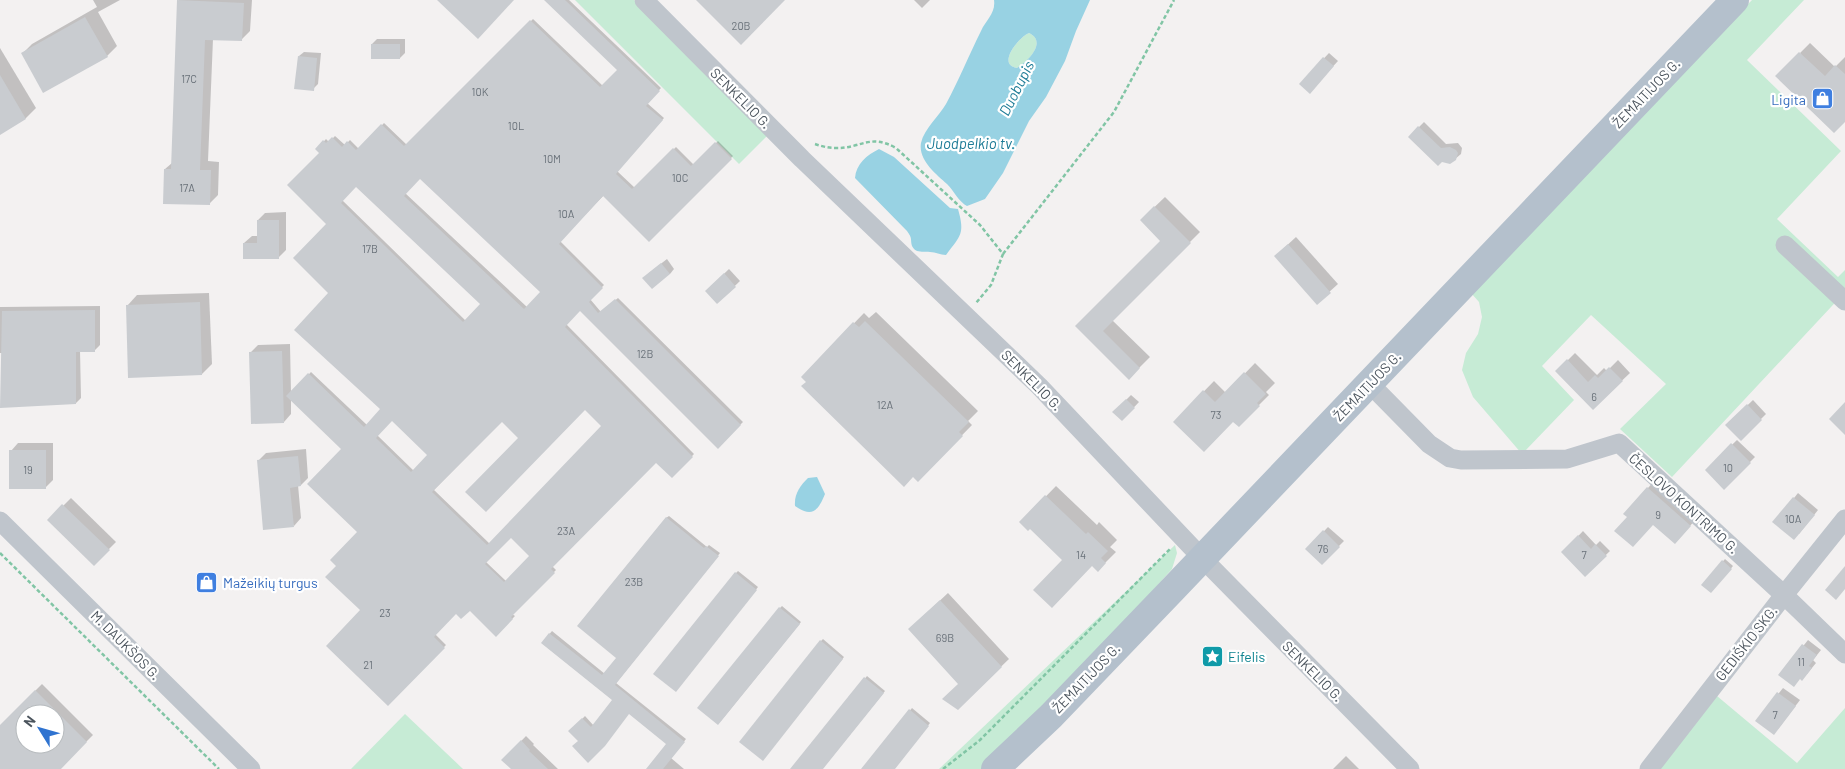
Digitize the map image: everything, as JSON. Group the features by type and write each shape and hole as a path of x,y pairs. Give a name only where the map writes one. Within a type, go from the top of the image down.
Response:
{"main road":[{"name":"ŽEMAITIJOS G.","path":"995,769 1050,716 1370,384 1735,0"}],"street":[{"name":"SENKELIO G.","path":"644,0 802,159 1039,386 1202,558 1410,769"},
{"path":"1786,245 1845,301"},
{"name":"ČESLOVO KONTRIMO G.","path":"1370,384 1429,444 1450,458 1461,460 1567,459 1619,443 1845,654"},
{"name":"GEDIŠKIO SKG.","path":"1649,769 1845,519"},
{"name":"M. DAUKŠOS G.","path":"0,521 251,769"}],"path":[{"path":"965,315 991,285 1003,254 1114,112 1174,0"},
{"path":"815,144 834,148 858,145 875,140 896,148 980,225 1003,254"},
{"path":"944,769 980,740 1182,537"},
{"path":"0,552 219,769"}],"green space":[{"path":"575,0 634,0 768,135 739,164"},
{"path":"1752,0 1804,0 1747,60 1841,151 1777,219 1838,277 1845,270 1845,292 1672,477 1620,429 1666,384 1591,315 1542,366 1574,400 1522,454 1473,397 1462,370 1466,353 1478,334 1482,317 1479,302 1471,293"},
{"path":"1029,33 1037,41 1034,52 1017,68 1011,66 1009,57 1011,51"},
{"path":"1175,545 1177,553 1172,569 1078,675 981,769 939,769"},
{"path":"1717,696 1797,763 1845,708 1845,769 1659,769"},
{"path":"405,714 463,769 351,769"}],"water":[{"name":"Juodpelkio tv.","path":"994,0 1090,0 1065,61 1046,97 1029,121 1003,173 985,199 967,206 961,202 925,161 922,155 921,143 928,128 946,104 981,31 994,9","holes":["1029,33 1037,41 1034,52 1017,68 1011,66 1009,57 1015,45"]},
{"path":"879,149 894,157 950,208 958,209 961,224 960,234 946,255 914,249 911,237 907,231 855,178 857,168 863,160"},
{"path":"817,477 825,494 820,505 814,511 806,512 795,506 797,494 802,484 808,478"}],"building":[{"path":"177,0 244,3 242,41 205,40 200,170 211,170 210,205 163,204 164,169 171,169"},
{"path":"437,0 514,0 478,39"},
{"path":"544,0 565,0 660,91 646,106 663,120 616,174 632,189 673,148 691,166 715,142 732,159 649,242 603,196 559,244 603,288 589,302 598,313 615,299 741,425 718,449 580,311 565,327 693,457 672,478 656,463 551,569 555,573 511,617 513,619 496,637 470,611 461,619 456,614 434,637 445,648 388,706 326,646 360,610 325,577 336,566 330,560 357,532 307,484 341,449 286,396 308,373 364,427 380,409 294,330 328,293 293,258 326,224 287,185 319,153 315,149 323,140 326,143 332,137 342,147 347,141 356,150 381,124 404,146 530,20 600,87 617,70","holes":["420,179 540,292 524,309 404,196","356,187 480,304 463,322 341,203","585,410 601,426 487,545 432,492 502,422 518,438 465,492 486,512","392,421 427,455 411,472 376,438","511,538 529,556 504,582 485,564"]},
{"path":"696,0 785,0 741,45"},
{"path":"85,17 108,57 43,93 21,53"},
{"path":"371,44 400,44 400,59 371,59"},
{"name":"Ligita","path":"1799,52 1825,76 1835,65 1845,74 1845,122 1834,133 1775,76"},
{"path":"298,56 317,58 314,91 294,89"},
{"path":"1323,57 1334,66 1310,94 1299,84"},
{"path":"0,75 26,119 0,135"},
{"path":"1418,126 1441,148 1450,147 1456,150 1458,153 1456,160 1450,164 1442,162 1438,166 1408,137"},
{"path":"1154,206 1191,243 1103,331 1140,368 1129,380 1075,326 1160,241 1140,220"},
{"path":"257,220 279,220 279,259 243,259 243,243 257,243"},
{"path":"1288,244 1331,293 1317,305 1274,256"},
{"path":"661,263 670,274 652,289 642,278"},
{"path":"724,273 736,287 717,304 705,291"},
{"path":"200,302 202,375 128,378 126,305"},
{"path":"95,310 95,352 76,352 76,404 0,408 2,311"},
{"path":"865,321 969,422 959,432 963,436 918,482 913,477 904,487 801,386 806,382 801,377 853,322 859,327"},
{"path":"282,351 284,423 251,424 249,352"},
{"path":"1567,359 1588,382 1595,375 1598,378 1609,367 1623,381 1593,410 1555,371"},
{"path":"1244,372 1266,394 1257,403 1260,406 1239,427 1233,422 1204,452 1173,422 1203,390 1215,402"},
{"path":"1126,399 1135,408 1122,421 1112,412"},
{"path":"1845,402 1845,435 1829,419"},
{"path":"1747,404 1762,420 1741,441 1725,425"},
{"path":"1731,443 1751,463 1724,490 1705,470"},
{"path":"9,450 46,450 46,489 9,489"},
{"path":"298,456 301,486 290,488 294,527 263,530 257,460"},
{"path":"1647,487 1691,526 1675,544 1653,525 1633,547 1614,531 1627,517 1623,514"},
{"path":"1045,495 1086,534 1088,532 1108,551 1101,558 1106,563 1098,572 1092,566 1052,608 1033,590 1062,560 1030,529 1028,531 1019,522"},
{"path":"1793,497 1815,515 1794,540 1772,522"},
{"path":"62,504 110,550 94,566 47,520"},
{"path":"666,517 704,548 706,546 719,556 615,685 685,742 663,769 646,769 666,744 629,714 605,746 588,763 572,746 578,741 568,731 582,718 591,727 612,700 541,643 549,633 602,675 616,658 577,626"},
{"path":"1323,530 1340,547 1322,565 1305,549"},
{"path":"1578,535 1591,549 1595,544 1607,556 1585,577 1561,552"},
{"path":"1722,560 1732,569 1711,593 1701,585"},
{"path":"1845,566 1845,589 1836,600 1825,590"},
{"path":"735,572 757,590 676,692 653,674"},
{"path":"940,600 1002,667 958,710 942,699 958,684 908,629"},
{"path":"779,607 800,624 718,725 697,708"},
{"path":"820,640 843,659 763,761 739,742"},
{"path":"1802,644 1817,655 1809,666 1812,668 1802,681 1800,679 1794,687 1778,675"},
{"path":"864,677 884,693 823,769 790,769"},
{"path":"35,690 49,704 21,704"},
{"path":"1777,692 1796,706 1774,735 1755,721"},
{"path":"909,709 929,726 895,769 861,769"},
{"path":"15,710 15,754 65,754 65,720 87,742 61,769 0,769 0,725"},
{"path":"521,740 529,751 548,769 511,769 501,760"}],"place":[{"name":"Ligita","path":"1822,99"},
{"name":"Mažeikių turgus","path":"207,582"},
{"name":"Eifelis","path":"1212,656"}],"water label":[{"name":"Duobupis","path":"1016,88"}]}
